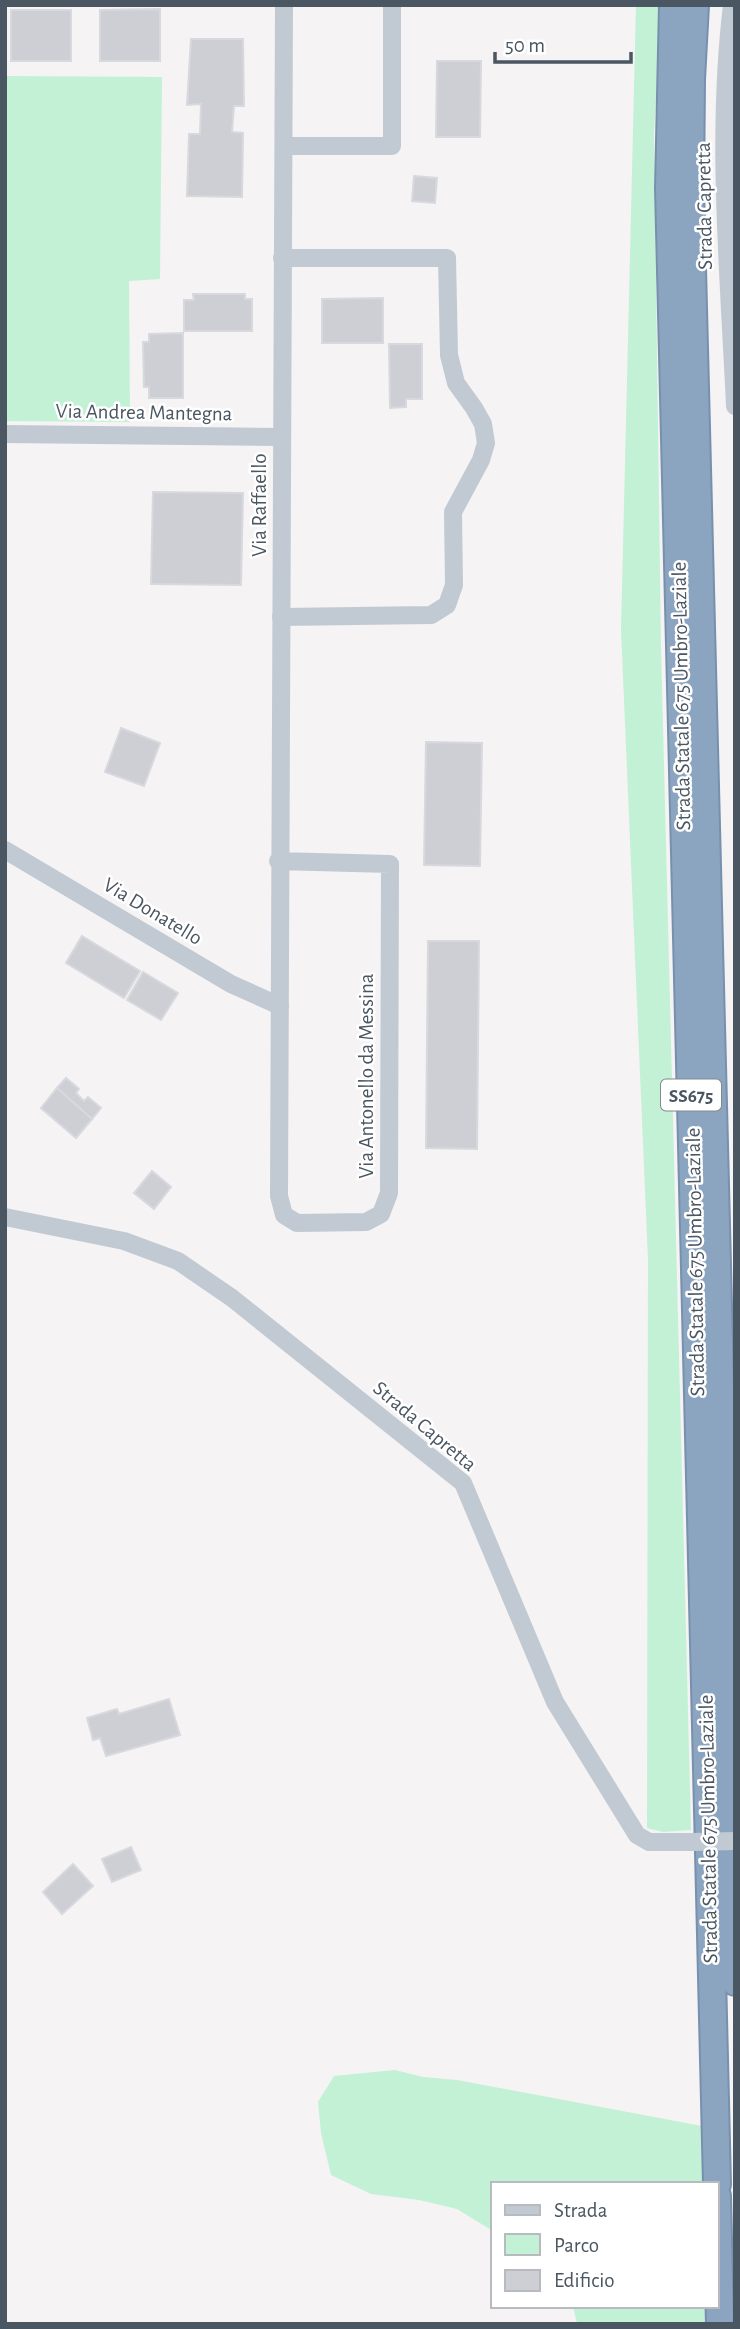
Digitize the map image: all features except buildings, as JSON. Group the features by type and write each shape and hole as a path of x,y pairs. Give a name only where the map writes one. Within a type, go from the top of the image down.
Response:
{"highway":[{"name":"Strada Statale 675 Umbro-Laziale","path":"673,5 669,188 717,2182"},
{"name":"Strada Statale 675 Umbro-Laziale","path":"695,5 690,189 735,1982"},
{"path":"719,2281 720,2324"}],"street":[{"name":"Via Raffaello","path":"280,1006 278,861 284,5"},
{"path":"284,146 391,146 392,5"},
{"name":"Strada Capretta","path":"732,5 724,181 735,406"},
{"path":"281,617 431,615 447,605 454,585 453,512 481,460 486,443 483,424 456,383 449,355 447,258 282,258"},
{"name":"Via Andrea Mantegna","path":"5,433 282,437"},
{"name":"Via Donatello","path":"5,850 231,984 280,1006"},
{"name":"Via Antonello da Messina","path":"278,861 390,864 389,1193 381,1214 366,1222 297,1223 284,1215 279,1196 280,1006"},
{"name":"Strada Capretta","path":"5,1217 124,1241 178,1261 221,1290 463,1483 555,1702 637,1835 649,1842 735,1842"}],"green space":[{"path":"636,5 661,5 654,134 661,647 691,1830 663,1832 647,1828 648,1260 621,630"},
{"path":"5,76 162,77 160,279 129,281 130,422 5,421"},
{"path":"395,2070 702,2126 704,2182 491,2182 491,2230 457,2209 419,2200 371,2194 331,2175 321,2133 318,2102 334,2076"},
{"path":"573,2308 706,2308 707,2324 577,2324"}]}
